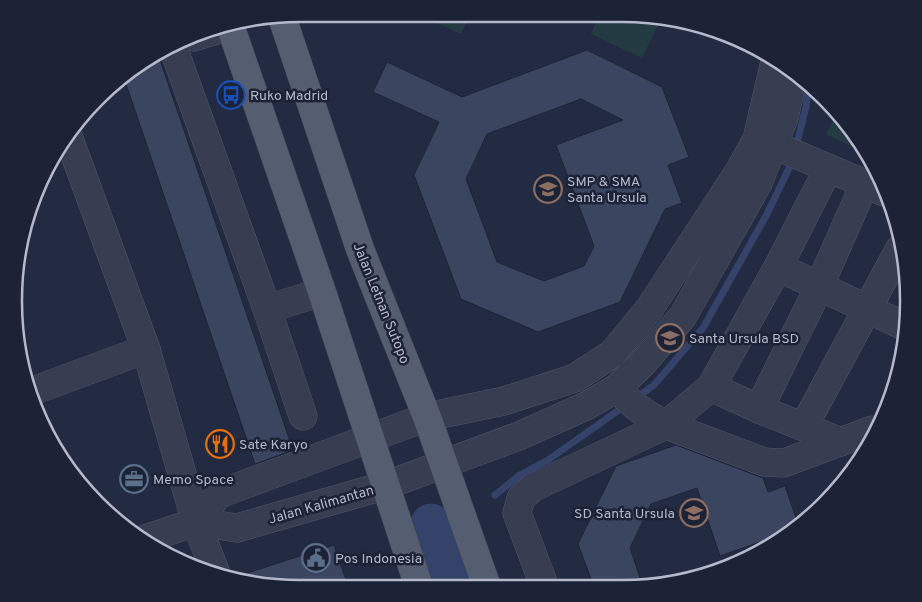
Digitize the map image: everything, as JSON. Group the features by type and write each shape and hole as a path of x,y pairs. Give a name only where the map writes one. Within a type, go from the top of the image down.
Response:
{"main road":[{"name":"Jalan Letnan Sutopo","path":"284,23 360,249 427,417 485,580"},
{"path":"232,31 322,292 417,580"}],"street":[{"path":"175,53 267,309 303,416"},
{"path":"775,69 778,147"},
{"path":"638,406 642,364 683,316 778,147 792,81"},
{"path":"71,144 146,349 196,522 214,566"},
{"path":"196,522 219,494 427,417 504,401 575,378 612,354 650,308 740,170 778,147"},
{"path":"759,409 819,287 874,188 778,147"},
{"path":"711,387 778,267 828,169"},
{"path":"804,426 896,256"},
{"path":"778,267 899,323"},
{"path":"267,309 322,292"},
{"path":"37,390 146,349"},
{"path":"542,580 517,513 521,498 638,406 711,387 759,409 841,442"},
{"name":"Jalan Kalimantan","path":"152,537 196,522 237,528 387,485 445,465 519,436 586,406 638,406"},
{"path":"638,406 764,462 784,463 866,432"}],"shaded area":[{"path":"435,22 467,22 461,34"},
{"path":"596,22 658,25 642,58 591,34"},
{"path":"833,120 854,148 826,134"}],"building":[{"name":"SMP & SMA Santa Ursula","path":"587,50 662,87 689,157 668,165 682,203 665,209 620,302 538,332 461,299 414,175 439,122 373,92 387,62 462,97","holes":["581,99 623,120 556,145 594,246 584,266 544,281 497,262 466,179 487,134"]},
{"path":"160,61 293,450 255,464 126,84"},
{"name":"SD Santa Ursula","path":"676,445 763,478 768,492 785,486 796,518 760,542 720,556 697,488 651,504 630,548 640,578 591,580 578,544 616,466"},
{"name":"Pos Indonesia","path":"334,545 346,580 283,579 245,574"}],"waterway":[{"path":"796,147 808,94"},
{"path":"635,399 654,385 703,328 766,216 793,160"},
{"path":"495,495 520,475 548,460 626,405"},
{"path":"431,524 450,580"}],"place":[{"name":"Ruko Madrid","path":"231,95"},
{"name":"SMP & SMA Santa Ursula","path":"548,189"},
{"name":"Santa Ursula BSD","path":"670,338"},
{"name":"Sate Karyo","path":"220,444"},
{"name":"Memo Space","path":"134,479"},
{"name":"SD Santa Ursula","path":"694,513"},
{"name":"Pos Indonesia","path":"316,558"}]}
